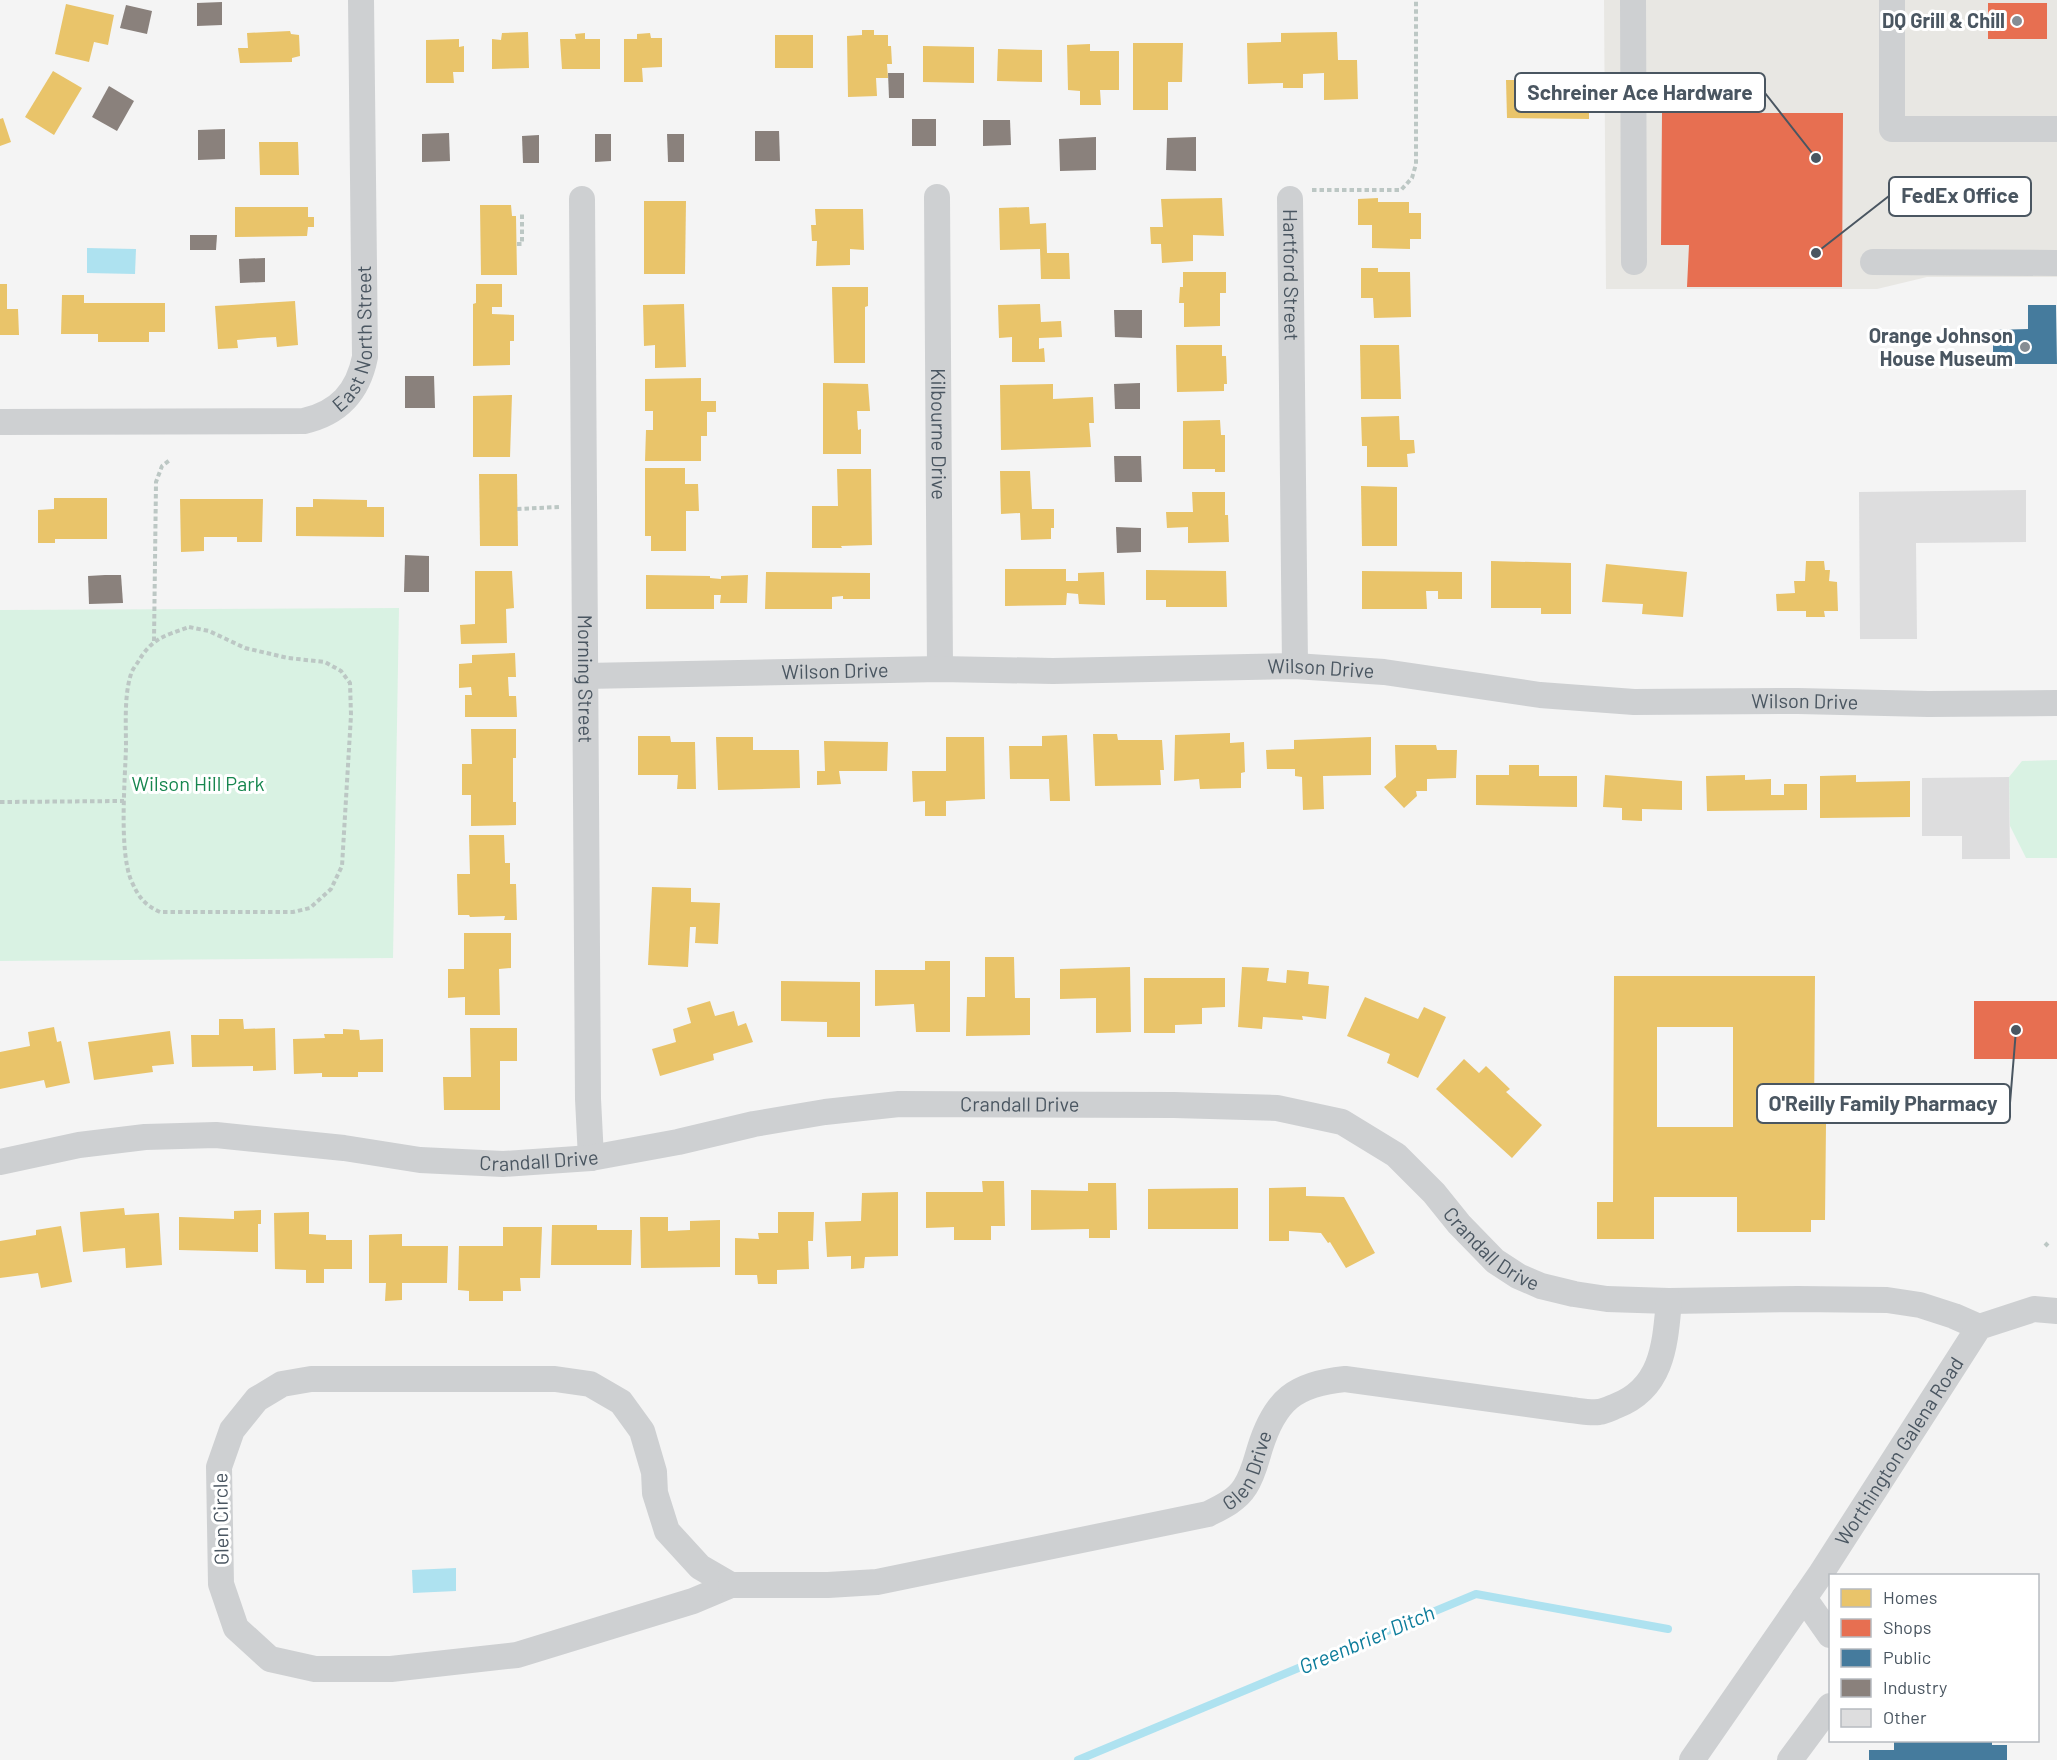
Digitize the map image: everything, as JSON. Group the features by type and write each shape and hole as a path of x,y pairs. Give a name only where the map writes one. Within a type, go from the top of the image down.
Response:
{"street":[{"name":"East North Street","path":"0,422 304,421 320,417 335,409 350,393 362,373 365,357 361,0"},
{"path":"1633,0 1634,262"},
{"path":"1892,0 1893,129 2057,129"},
{"name":"Kilbourne Drive","path":"937,197 940,669"},
{"name":"Morning Street","path":"582,199 588,1099 591,1158"},
{"name":"Hartford Street","path":"1290,199 1295,666"},
{"path":"1874,262 2057,264"},
{"name":"Wilson Drive","path":"585,676 940,669 1053,671 1295,666 1384,672 1540,695 1634,702 2057,704"},
{"name":"Crandall Drive","path":"0,1162 79,1145 146,1137 216,1135 344,1148 420,1160 503,1164 591,1158 678,1142 754,1124 825,1112 899,1104 1174,1105 1277,1108 1342,1122 1396,1155 1495,1261 1518,1276 1541,1286 1607,1299 1887,1300 1920,1305 1979,1327"},
{"name":"Glen Drive","path":"732,1585 828,1585 877,1582 1208,1514 1234,1499 1245,1488 1252,1475 1271,1418 1284,1402 1302,1388 1323,1381 1346,1379 1599,1412 1624,1403 1640,1393 1653,1378 1665,1342 1670,1301"},
{"path":"1979,1327 2034,1309 2057,1311"},
{"name":"Worthington Galena Road","path":"1692,1760 1804,1598 1979,1327"},
{"name":"Glen Circle","path":"311,1379 555,1379 590,1384 621,1402 642,1431 654,1472 655,1493 667,1530 700,1567 732,1585 693,1601 517,1655 391,1669 315,1669 270,1659 236,1628 221,1584 219,1467 232,1430 257,1399 282,1384 311,1379"},
{"path":"1804,1598 1829,1634"},
{"path":"1790,1760 1829,1707"}],"path":[{"name":"Hartford Street","path":"1290,199 1290,190 1401,190 1412,178 1416,164 1416,0"},
{"path":"517,244 522,244 522,212"},
{"path":"154,641 156,482 162,466 170,460"},
{"path":"518,509 584,506"},
{"path":"189,627 209,631 245,648 288,658 325,662 341,671 350,683 351,715 342,866 331,889 310,908 293,912 160,912 146,906 130,879 125,849 124,801 127,705 131,673 147,647 159,637 189,627"},
{"path":"0,802 124,801"}],"shaded area":[{"path":"1604,0 2057,0 2057,277 1927,277 1877,289 1606,289"}],"green space":[{"name":"Wilson Hill Park","path":"399,608 393,958 0,961 0,610"},
{"path":"2057,760 2057,858 2026,858 2010,826 2009,777 2022,761"}],"water":[{"path":"87,248 136,249 135,274 87,273"},
{"path":"456,1568 456,1591 413,1593 412,1570"}],"building: Homes":[{"path":"66,4 114,15 108,45 94,42 89,62 55,54"},
{"path":"862,30 874,30 874,35 888,35 892,64 887,64 888,78 876,78 877,96 848,97 847,36 862,35"},
{"path":"290,31 291,34 299,35 300,56 292,58 292,62 240,63 238,48 248,48 247,33"},
{"path":"528,32 529,68 492,69 492,39 501,40 502,33"},
{"path":"1337,32 1338,60 1357,60 1358,99 1324,100 1324,73 1303,74 1303,88 1283,88 1283,83 1248,84 1247,43 1281,42 1281,33"},
{"path":"585,33 585,39 600,39 600,69 562,69 560,39 576,39 575,34"},
{"path":"650,33 651,38 662,38 662,67 642,68 643,82 624,82 624,39 637,39 637,34"},
{"path":"775,35 813,35 813,68 775,68"},
{"path":"459,39 459,47 464,46 464,72 453,72 454,83 426,83 426,40"},
{"path":"1133,43 1183,43 1182,82 1168,82 1168,110 1133,110"},
{"path":"1090,44 1090,51 1119,51 1119,90 1100,90 1101,105 1080,105 1080,91 1068,90 1067,45"},
{"path":"923,46 974,47 974,83 923,82"},
{"path":"998,49 1042,50 1042,82 997,81"},
{"path":"53,71 82,88 54,135 25,117"},
{"path":"1506,80 1589,80 1589,119 1507,118"},
{"path":"3,118 11,142 0,146 0,119"},
{"path":"259,142 298,142 299,175 260,175"},
{"path":"1222,198 1224,236 1193,235 1193,261 1162,263 1161,244 1151,244 1150,227 1163,227 1161,199"},
{"path":"1378,198 1378,202 1409,202 1409,213 1421,213 1421,239 1410,239 1410,249 1372,248 1372,225 1358,225 1358,199"},
{"path":"644,201 686,201 685,274 644,274"},
{"path":"480,205 511,205 512,216 516,216 517,275 481,275"},
{"path":"235,207 308,207 308,217 314,217 314,227 308,227 307,236 235,237"},
{"path":"1029,207 1030,224 1046,223 1047,253 1069,253 1070,279 1041,279 1040,249 1000,250 999,208"},
{"path":"815,209 863,209 864,250 850,249 850,265 816,266 817,241 812,241 811,225 816,225"},
{"path":"1361,268 1378,268 1378,272 1410,272 1411,317 1374,318 1373,298 1361,298"},
{"path":"1183,272 1226,272 1226,293 1220,293 1220,326 1184,327 1184,303 1179,303 1180,287 1183,287"},
{"path":"0,284 7,284 7,309 18,309 19,335 0,335"},
{"path":"476,284 502,284 502,307 492,307 492,314 514,315 514,341 510,341 510,365 473,366 473,304 476,303"},
{"path":"832,287 868,287 868,306 865,307 865,363 834,363"},
{"path":"62,295 84,295 84,303 165,303 165,332 149,332 149,342 98,342 98,334 61,334"},
{"path":"295,301 298,345 277,347 276,337 237,340 238,348 218,349 215,306"},
{"path":"684,304 686,367 655,368 655,345 644,346 643,305"},
{"path":"1040,304 1041,322 1061,321 1062,337 1039,338 1039,349 1044,348 1045,362 1012,362 1012,337 999,338 998,305"},
{"path":"1176,345 1222,345 1222,356 1226,356 1227,384 1224,384 1224,391 1177,392"},
{"path":"1360,345 1399,345 1401,399 1361,399"},
{"path":"701,378 701,401 716,401 716,412 707,412 707,436 701,436 701,461 645,461 646,430 653,430 653,411 645,411 645,379"},
{"path":"823,383 868,384 870,411 857,411 858,430 861,429 861,454 823,454"},
{"path":"1053,384 1053,399 1093,397 1094,423 1089,423 1091,447 1001,450 1000,385"},
{"path":"512,395 510,457 473,457 473,396"},
{"path":"1399,416 1400,440 1414,440 1415,453 1407,454 1408,467 1367,467 1367,446 1362,446 1361,417"},
{"path":"1220,420 1221,435 1225,435 1225,472 1215,472 1215,469 1183,469 1183,421"},
{"path":"645,468 685,468 685,484 698,484 699,511 686,511 686,551 651,551 651,536 645,536"},
{"path":"837,469 871,469 872,545 812,548 812,506 838,506"},
{"path":"1000,471 1030,471 1032,509 1054,509 1054,528 1051,528 1051,539 1021,540 1020,513 1001,514"},
{"path":"479,474 517,474 518,546 480,546"},
{"path":"1361,486 1397,487 1397,546 1362,546"},
{"path":"1192,492 1225,492 1225,515 1228,515 1229,542 1188,543 1188,527 1167,528 1166,512 1193,512"},
{"path":"54,498 107,498 107,539 55,539 55,543 38,543 38,510 54,509"},
{"path":"180,499 263,499 262,542 237,542 237,537 204,537 204,551 181,552"},
{"path":"313,499 367,500 367,507 384,507 384,537 296,536 296,507 313,507"},
{"path":"1491,561 1571,563 1571,614 1541,614 1541,608 1491,608"},
{"path":"1806,561 1824,561 1825,570 1830,570 1829,581 1837,582 1838,611 1824,611 1825,617 1806,617 1806,611 1777,611 1776,594 1795,593 1794,581 1805,581"},
{"path":"1606,564 1687,572 1683,617 1642,614 1643,604 1602,602"},
{"path":"1005,569 1066,569 1066,581 1078,581 1078,573 1104,572 1105,605 1079,604 1078,594 1067,593 1066,605 1005,606"},
{"path":"1146,570 1226,571 1227,607 1166,607 1166,600 1146,600"},
{"path":"475,571 512,571 514,608 506,609 507,643 461,644 460,625 475,624"},
{"path":"1362,571 1462,572 1462,599 1438,599 1438,591 1426,591 1427,609 1362,609"},
{"path":"766,572 870,573 870,599 832,597 832,609 765,609"},
{"path":"646,575 710,576 710,578 721,579 721,576 748,575 747,603 720,603 721,595 714,595 714,609 646,609"},
{"path":"515,653 516,677 508,677 509,696 516,696 517,717 465,717 465,695 472,695 471,687 459,688 459,664 472,663 472,655"},
{"path":"471,729 516,729 516,758 513,758 513,802 516,802 516,825 471,826 471,795 462,795 462,764 472,764"},
{"path":"1230,733 1230,743 1244,742 1245,772 1241,773 1241,788 1200,789 1199,779 1174,781 1175,735"},
{"path":"1093,734 1117,734 1118,740 1162,740 1164,770 1160,770 1161,785 1095,786"},
{"path":"1067,735 1070,801 1050,801 1049,779 1010,779 1009,746 1042,746 1042,736"},
{"path":"638,736 670,736 671,742 695,742 696,789 677,789 678,775 638,775"},
{"path":"716,737 753,737 753,750 799,750 800,788 718,790"},
{"path":"946,737 984,737 985,799 946,801 946,816 925,816 925,801 913,802 912,771 946,771"},
{"path":"1371,737 1371,775 1323,776 1324,809 1303,810 1302,777 1295,776 1295,769 1267,769 1266,750 1294,749 1294,740"},
{"path":"824,741 888,742 887,771 839,771 841,784 817,785 817,771 825,771"},
{"path":"1395,745 1436,745 1437,750 1457,750 1456,778 1427,779 1427,791 1416,791 1417,796 1404,808 1384,787 1396,777"},
{"path":"1509,765 1539,765 1539,776 1577,776 1577,807 1476,805 1476,775 1509,775"},
{"path":"1605,775 1682,781 1682,810 1642,809 1642,821 1622,820 1622,808 1603,807"},
{"path":"1745,775 1745,780 1771,779 1771,795 1784,795 1784,784 1807,784 1807,810 1707,811 1706,776"},
{"path":"1856,775 1856,782 1910,781 1910,817 1820,818 1820,776"},
{"path":"469,835 504,835 505,863 510,863 510,884 516,884 517,920 504,920 505,916 458,915 457,874 470,874"},
{"path":"652,887 691,888 691,902 720,903 718,944 695,943 696,927 690,927 688,967 648,965"},
{"path":"464,933 511,933 511,968 499,969 500,1015 465,1015 465,997 448,998 448,969 464,969"},
{"path":"985,957 1014,957 1015,998 1030,998 1030,1035 966,1036 967,997 985,997"},
{"path":"925,961 950,961 950,1032 916,1032 914,1004 875,1006 875,970 925,970"},
{"path":"1130,967 1131,1032 1096,1033 1096,998 1060,999 1060,969"},
{"path":"1242,967 1269,968 1267,981 1286,983 1287,970 1309,972 1308,984 1329,986 1326,1019 1302,1016 1303,1020 1263,1017 1262,1029 1238,1027"},
{"path":"1614,976 1815,976 1814,1124 1826,1124 1825,1220 1811,1220 1811,1232 1737,1232 1737,1197 1654,1197 1654,1239 1597,1239 1597,1202 1613,1202","holes":["1657,1027 1733,1027 1733,1127 1657,1127"]},
{"path":"1144,978 1225,978 1225,1007 1202,1008 1202,1024 1175,1025 1175,1033 1144,1033"},
{"path":"781,981 860,982 860,1037 827,1037 827,1022 781,1021"},
{"path":"1365,997 1418,1019 1424,1007 1446,1017 1418,1078 1387,1063 1390,1054 1347,1036"},
{"path":"710,1001 715,1016 734,1011 738,1026 746,1023 753,1042 713,1054 714,1060 660,1076 652,1049 676,1042 673,1029 691,1023 687,1008"},
{"path":"219,1019 243,1019 244,1029 275,1028 276,1070 253,1071 253,1066 192,1067 191,1035 219,1035"},
{"path":"54,1027 57,1042 61,1041 70,1083 46,1088 44,1080 0,1089 0,1052 30,1046 28,1032"},
{"path":"470,1028 517,1028 517,1061 500,1061 500,1110 444,1110 443,1077 471,1077"},
{"path":"343,1029 359,1030 360,1040 383,1039 383,1072 358,1072 358,1077 322,1077 322,1073 294,1074 293,1039 325,1038 324,1034 343,1034"},
{"path":"170,1031 174,1064 152,1066 153,1072 94,1080 88,1042"},
{"path":"1464,1059 1479,1073 1486,1066 1510,1089 1506,1092 1542,1125 1512,1158 1436,1089"},
{"path":"982,1181 1004,1181 1005,1226 991,1226 991,1240 954,1240 954,1227 926,1228 926,1192 983,1192"},
{"path":"1088,1183 1116,1183 1117,1230 1110,1230 1110,1238 1089,1238 1089,1229 1031,1230 1031,1190 1088,1191"},
{"path":"1306,1187 1306,1196 1344,1197 1375,1253 1346,1268 1330,1242 1328,1243 1321,1233 1289,1231 1289,1241 1269,1241 1269,1188"},
{"path":"1238,1188 1238,1229 1148,1229 1148,1189"},
{"path":"898,1192 898,1256 865,1257 864,1268 851,1269 851,1256 827,1257 825,1222 861,1221 862,1193"},
{"path":"124,1208 125,1215 159,1213 162,1265 126,1268 125,1248 83,1252 80,1212"},
{"path":"261,1210 261,1224 258,1224 258,1252 179,1250 179,1217 234,1219 234,1211"},
{"path":"309,1212 309,1234 326,1235 326,1240 352,1240 352,1269 324,1269 324,1283 306,1283 306,1270 275,1269 274,1213"},
{"path":"778,1212 814,1212 813,1241 808,1241 809,1269 777,1270 777,1284 758,1284 757,1275 735,1275 735,1238 759,1239 758,1233 778,1233"},
{"path":"640,1217 668,1217 668,1231 690,1230 690,1221 720,1220 720,1267 641,1268"},
{"path":"552,1225 597,1225 597,1230 632,1230 631,1265 551,1265"},
{"path":"61,1226 72,1282 41,1288 38,1273 0,1278 0,1241 36,1235 36,1230"},
{"path":"503,1227 542,1227 540,1278 520,1278 521,1291 503,1291 503,1301 469,1301 469,1291 458,1290 459,1246 503,1246"},
{"path":"402,1234 402,1246 448,1246 447,1283 402,1283 402,1300 385,1301 386,1283 369,1283 369,1235"}],"building: Shops":[{"name":"DQ Grill & Chill","path":"1988,3 2047,3 2047,39 1988,39"},
{"path":"1662,113 1843,113 1842,287 1687,287 1689,245 1661,245"},
{"path":"1974,1001 2057,1001 2057,1059 1974,1059"}],"building: Public":[{"name":"Orange Johnson House Museum","path":"2028,305 2056,305 2057,364 1993,364 1993,330 2028,329"},
{"path":"1894,1742 1992,1742 1992,1745 2007,1745 2007,1760 1869,1760 1869,1750 1894,1750"}],"building: Industry":[{"path":"222,2 222,25 197,26 197,3"},
{"path":"126,5 152,11 147,34 120,28"},
{"path":"888,73 904,73 904,98 889,98"},
{"path":"109,86 134,101 117,131 92,117"},
{"path":"912,119 936,119 936,146 912,146"},
{"path":"983,120 1010,120 1011,145 983,146"},
{"path":"225,129 225,159 198,160 198,130"},
{"path":"755,131 779,131 780,161 755,161"},
{"path":"449,133 450,161 422,162 422,134"},
{"path":"595,134 611,134 611,161 595,162"},
{"path":"667,134 684,134 684,162 668,162"},
{"path":"539,135 539,163 523,163 522,136"},
{"path":"1096,137 1096,170 1060,171 1059,139"},
{"path":"1196,137 1196,171 1166,170 1167,138"},
{"path":"190,235 217,235 216,250 190,250"},
{"path":"265,258 265,282 240,283 239,259"},
{"path":"1114,310 1142,310 1142,338 1115,337"},
{"path":"405,376 434,376 435,408 405,408"},
{"path":"1140,383 1140,409 1115,409 1114,384"},
{"path":"1114,456 1141,456 1142,482 1115,482"},
{"path":"1116,527 1141,528 1141,552 1117,553"},
{"path":"405,555 429,556 429,592 404,592"},
{"path":"121,575 123,603 89,604 88,576"}],"building: Other":[{"path":"2026,490 2026,542 1916,543 1917,639 1860,639 1859,492"},
{"path":"2009,777 2010,859 1962,859 1962,836 1922,836 1922,778"}],"waterway":[{"name":"Greenbrier Ditch","path":"1078,1760 1476,1594 1668,1629"}],"place":[{"name":"DQ Grill & Chill","path":"2017,21"},
{"name":"Schreiner Ace Hardware","path":"1816,158"},
{"name":"FedEx Office","path":"1816,253"},
{"name":"Orange Johnson House Museum","path":"2025,347"},
{"name":"O'Reilly Family Pharmacy","path":"2016,1030"}]}
